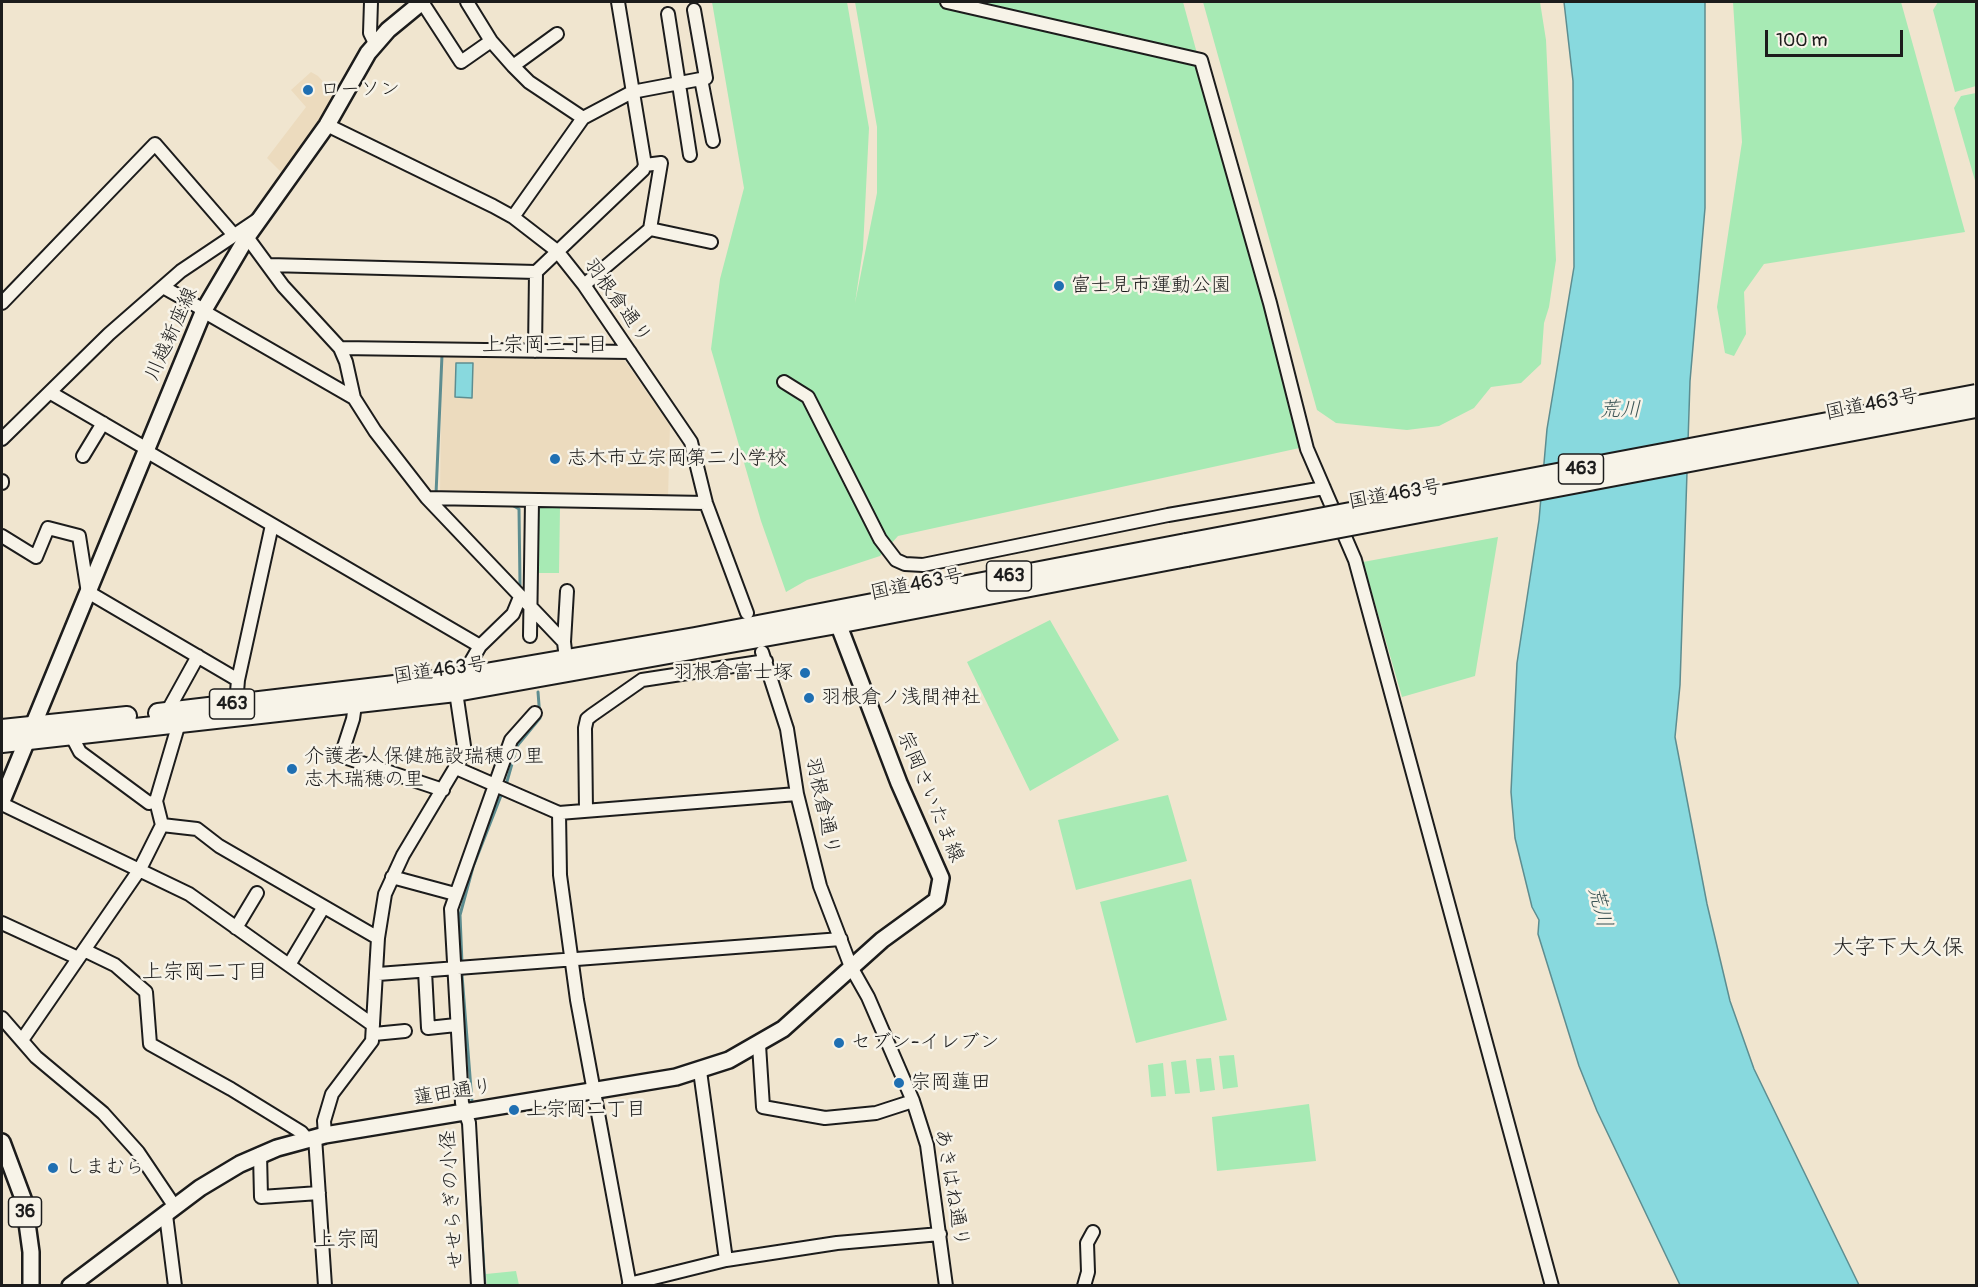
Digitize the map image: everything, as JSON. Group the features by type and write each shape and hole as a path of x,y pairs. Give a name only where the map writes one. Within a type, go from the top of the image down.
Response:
{"highway":[{"name":"国道463号","path":"2,743 30,733 173,717 355,705 1186,550 1977,394"},
{"name":"国道463号","path":"1186,550 1977,408"},
{"name":"国道463号","path":"2,729 71,735 236,704 459,685 565,651 835,617"}],"main road":[{"name":"川越新座線","path":"2,803 204,311 240,236 261,218 327,125 375,44 422,2"},
{"name":"宗岡さいたま線","path":"835,617 896,774 942,878 937,900 901,925 851,967"},
{"name":"蓮田通り","path":"70,1286 216,1178 260,1154 316,1137 700,1071 759,1045 804,1011 851,967"},
{"name":"36","path":"2,1142 24,1201 31,1286"}],"street":[{"path":"371,2 370,33 375,44"},
{"path":"422,2 461,62 491,41"},
{"path":"467,2 491,41 513,66 529,82 583,118"},
{"path":"535,351 536,272 643,170 645,165 619,2"},
{"path":"947,2 1201,60 1270,303 1307,449 1355,561 1552,1286"},
{"path":"513,218 583,118 632,92 706,78 694,10"},
{"path":"668,14 690,155"},
{"path":"513,66 557,34"},
{"path":"701,79 713,141"},
{"name":"羽根倉通り","path":"327,125 513,218 557,251 584,285 692,442 705,503 747,613"},
{"path":"2,303 155,144 269,266 283,285 340,348 346,362 354,398 375,431 427,498 530,606 565,651"},
{"path":"584,285 650,229 661,163 645,165"},
{"path":"650,229 711,242"},
{"path":"2,439 51,393 79,362 163,287 206,252 240,236"},
{"path":"269,266 536,272"},
{"path":"163,287 354,398"},
{"path":"340,348 630,352"},
{"path":"784,382 808,397 880,539 896,560 905,564 923,565 1168,514 1324,488"},
{"path":"51,393 480,646"},
{"path":"83,456 103,423"},
{"path":"427,498 705,503"},
{"path":"530,636 532,501"},
{"path":"236,704 238,680 272,525"},
{"path":"2,536 36,557 48,528 79,536 88,592 238,680"},
{"path":"565,651 567,591"},
{"path":"326,1286 316,1137 324,1121 332,1094 365,1054 374,1030 380,914 392,877 456,768 464,746 459,685 480,646 513,614 520,597"},
{"path":"22,1040 140,869 162,825 156,801 173,717 198,656"},
{"name":"羽根倉通り","path":"586,810 585,728 587,719 642,680 764,656 787,729 797,794 820,886 851,967"},
{"path":"355,705 341,756 443,790"},
{"name":"せせらぎの小径","path":"478,1286 469,1123 464,1113 456,1025 451,909 511,740 535,713"},
{"path":"71,735 80,752 149,803 156,801"},
{"path":"456,768 559,813 797,794"},
{"path":"2,803 189,894 289,964 374,1030 405,1031"},
{"path":"559,813 560,875 577,1000 629,1285 726,1260 837,1243 940,1234"},
{"path":"162,825 197,829 219,846 378,938"},
{"path":"392,877 455,894"},
{"path":"236,928 258,893"},
{"path":"289,964 323,908"},
{"path":"2,923 115,965 146,992 150,1044 231,1089 301,1132 316,1137"},
{"path":"378,974 841,939"},
{"name":"あきはね通り","path":"851,967 868,997 913,1101 927,1145 946,1286"},
{"path":"425,971 428,1028 456,1025"},
{"path":"2,1018 36,1057 103,1113 138,1152 170,1211 175,1286"},
{"path":"759,1045 763,1107 825,1118 876,1113 913,1101"},
{"path":"700,1071 726,1260"},
{"path":"260,1154 261,1197 319,1193"},
{"path":"1084,1286 1088,1267 1087,1243 1093,1232"}],"shaded area":[{"path":"311,72 318,76 336,96 284,175 267,158 306,107 291,90"},
{"name":"志木市立宗岡第二小学校","path":"442,354 623,358 670,425 668,498 440,493"}],"green space":[{"name":"富士見市運動公園","path":"712,2 847,2 869,128 863,249 855,303 877,193 877,127 855,2 1183,2 1304,447 898,536 880,556 807,580 786,592 761,521 711,349 720,279 744,188"},
{"path":"1203,2 1540,2 1546,40 1556,260 1549,307 1544,323 1541,364 1521,383 1491,387 1474,408 1439,426 1407,430 1336,423 1317,410"},
{"path":"1733,2 1901,2 1965,232 1764,264 1744,292 1746,334 1734,356 1725,353 1717,307 1742,142"},
{"path":"1938,2 1976,2 1976,86 1955,92 1933,10"},
{"path":"1976,93 1976,184 1954,108 1961,96"},
{"path":"537,507 560,507 559,573 536,573"},
{"path":"1498,537 1475,676 1402,697 1363,562"},
{"path":"1050,620 1119,740 1030,791 967,662"},
{"path":"1168,795 1187,861 1076,890 1058,820"},
{"path":"1191,879 1227,1020 1136,1043 1100,902"},
{"path":"1234,1055 1238,1087 1223,1089 1219,1056"},
{"path":"1211,1058 1215,1090 1200,1092 1196,1059"},
{"path":"1186,1060 1190,1093 1175,1094 1171,1062"},
{"path":"1163,1063 1166,1096 1151,1097 1148,1065"},
{"path":"1309,1104 1316,1161 1217,1171 1212,1117"},
{"path":"516,1271 519,1285 487,1285 486,1274"}],"water":[{"name":"荒川","path":"1564,2 1705,2 1705,208 1690,381 1680,685 1675,737 1707,904 1730,1001 1754,1069 1859,1285 1680,1285 1597,1111 1579,1066 1538,934 1539,920 1532,907 1515,838 1511,792 1517,663 1539,520 1547,429 1574,267 1573,81"},
{"path":"456,363 473,363 472,398 455,397"}],"waterway":[{"path":"487,356 539,357 539,353"},
{"path":"436,494 442,355"},
{"path":"512,505 519,509 520,585"},
{"path":"506,785 517,746 540,718 538,692"},
{"path":"462,964 460,915 473,867 502,793"},
{"path":"462,975 472,1102"},
{"path":"480,1207 485,1286"}],"place":[{"name":"ローソン","path":"308,90"},
{"name":"富士見市運動公園","path":"1059,286"},
{"name":"志木市立宗岡第二小学校","path":"555,459"},
{"name":"羽根倉富士塚","path":"805,673"},
{"name":"羽根倉ノ浅間神社","path":"809,698"},
{"name":"介護老人保健施設瑞穂の里 志木瑞穂の里","path":"292,769"},
{"name":"セブン-イレブン","path":"839,1043"},
{"name":"宗岡蓮田","path":"899,1083"},
{"name":"上宗岡二丁目","path":"514,1110"},
{"name":"しまむら","path":"53,1168"}],"district":[{"name":"上宗岡三丁目","path":"545,346"},
{"name":"大字下大久保","path":"1898,948"},
{"name":"上宗岡二丁目","path":"205,973"},
{"name":"上宗岡","path":"347,1240"}]}
